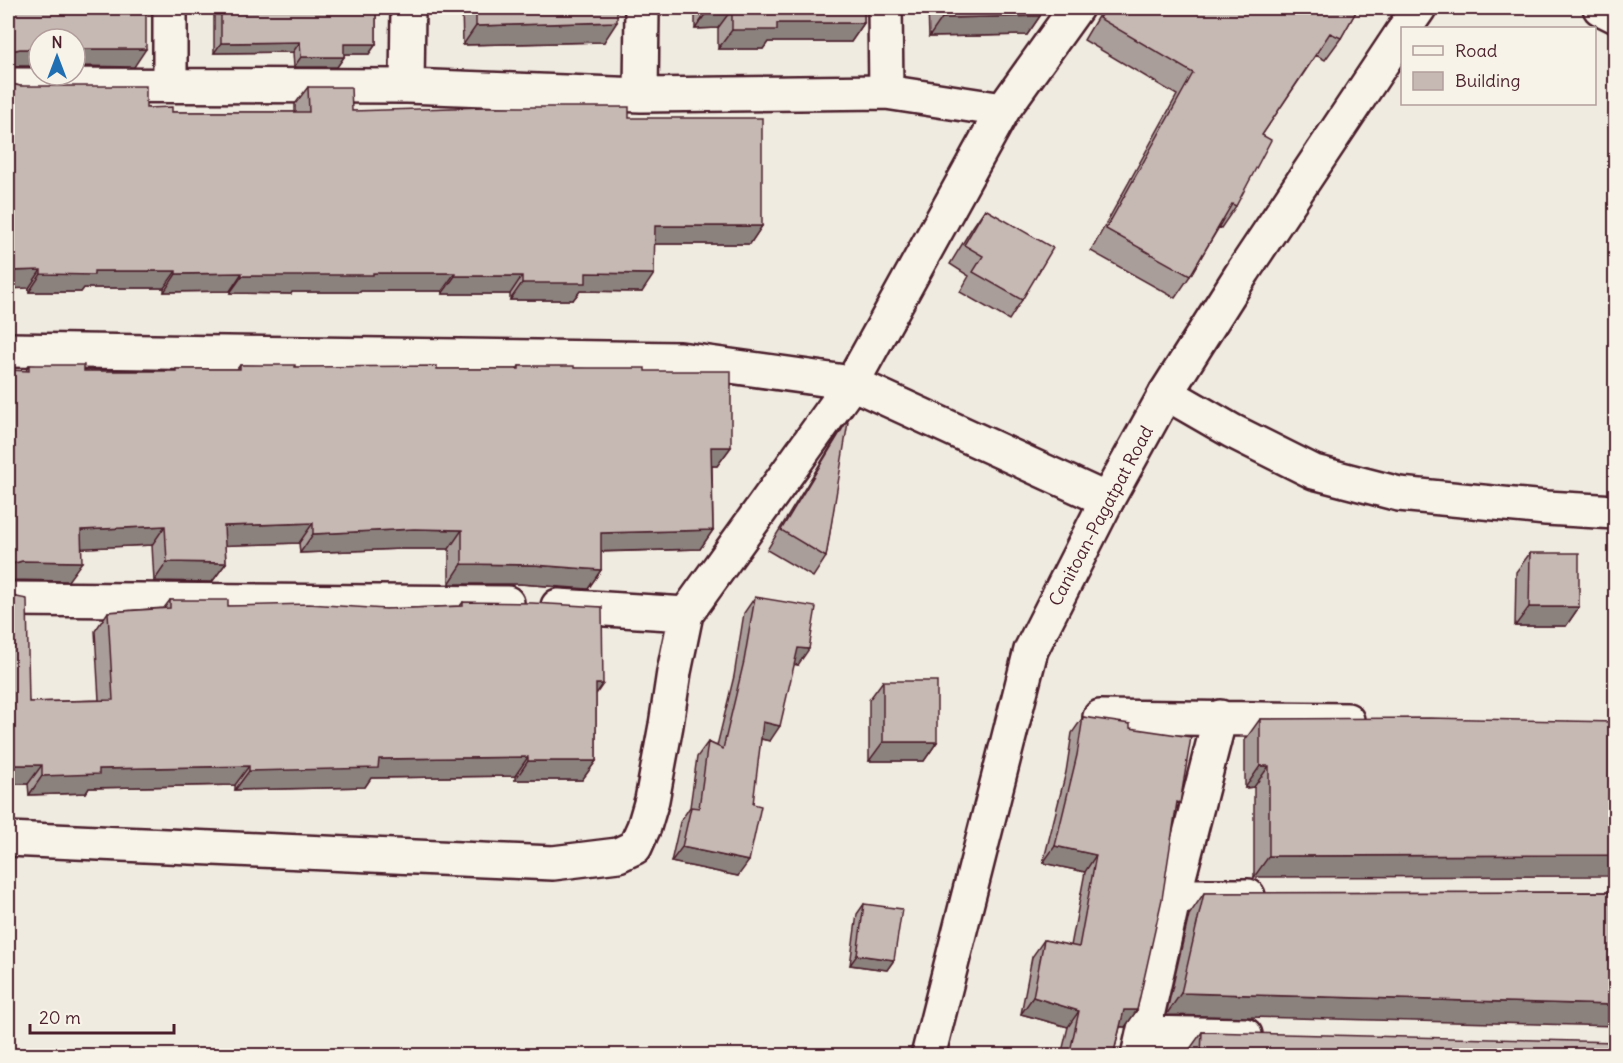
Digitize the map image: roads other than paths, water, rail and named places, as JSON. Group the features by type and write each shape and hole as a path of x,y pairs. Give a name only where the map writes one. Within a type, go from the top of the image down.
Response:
{"street":[{"path":"170,8 170,85"},
{"path":"407,86 408,8"},
{"path":"641,95 642,8"},
{"path":"885,8 886,92"},
{"path":"8,839 553,863 618,855 634,847 644,827 652,800 686,614 852,383 1003,110 1076,8"},
{"path":"1406,27 1419,8"},
{"path":"1600,8 1616,16"},
{"name":"Canitoan-Pagatpat Road","path":"928,1056 1030,650 1107,500 1166,393 1244,270 1401,34"},
{"path":"8,85 407,86 641,95 886,92 1003,110"},
{"path":"8,350 680,360 852,383 1107,500"},
{"path":"1166,393 1314,472 1399,494 1546,508 1616,512"},
{"path":"8,599 519,603 686,614"},
{"path":"1100,717 1376,720"},
{"path":"1220,717 1174,896 1141,1044 1273,1036"},
{"path":"1174,896 1282,896"}]}
